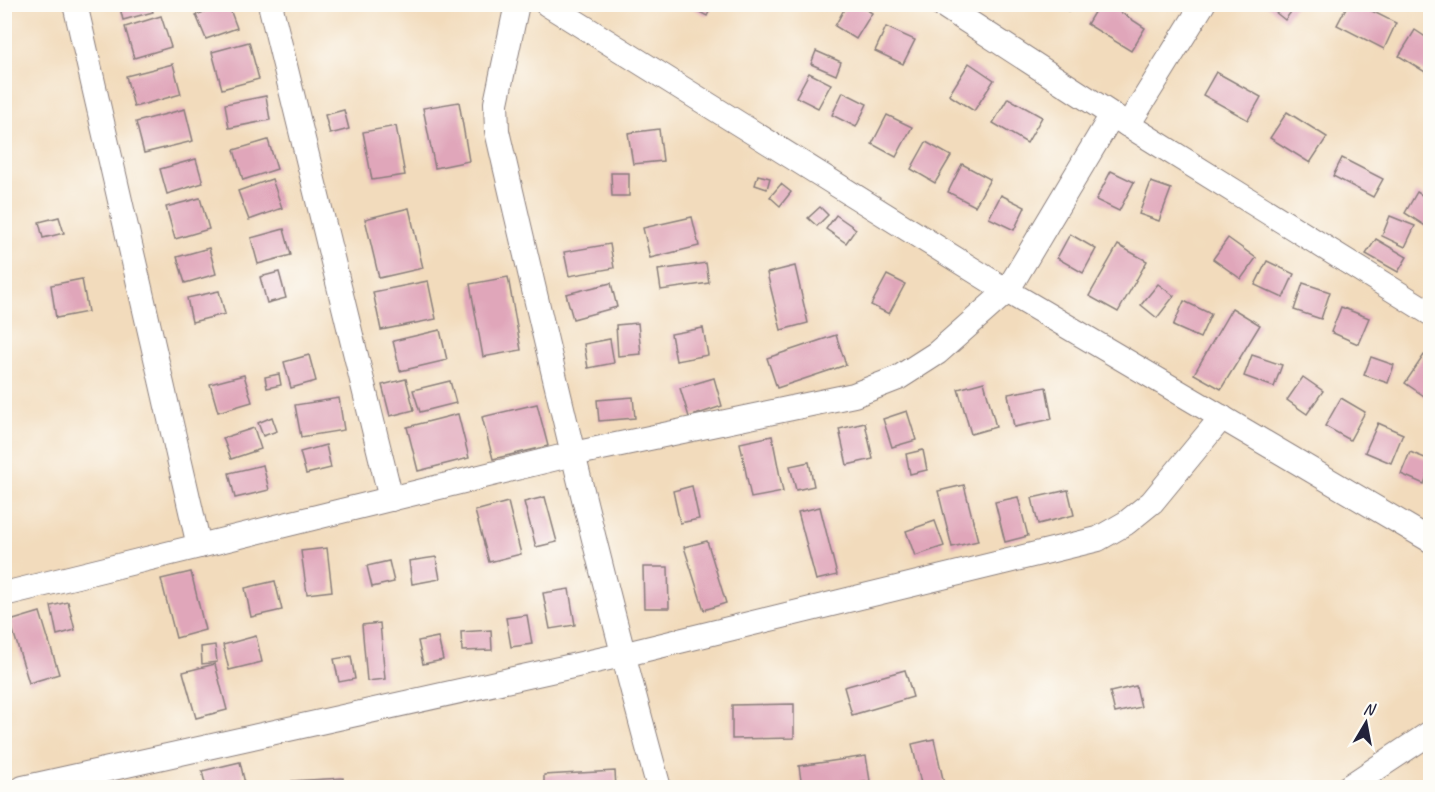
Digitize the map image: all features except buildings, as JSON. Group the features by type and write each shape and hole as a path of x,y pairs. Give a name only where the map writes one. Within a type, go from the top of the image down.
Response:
{"street":[{"path":"75,4 199,546"},
{"path":"270,4 391,500"},
{"path":"517,4 496,103 497,131 622,655 658,788"},
{"path":"547,4 1007,291 1431,540"},
{"path":"942,4 1120,120 1431,313"},
{"path":"4,594 573,454 854,395 898,378 937,353 1007,291 1120,120 1203,4"},
{"path":"23,788 622,655 1098,539 1126,523 1152,502 1222,417"},
{"path":"1347,788 1431,733"}]}
